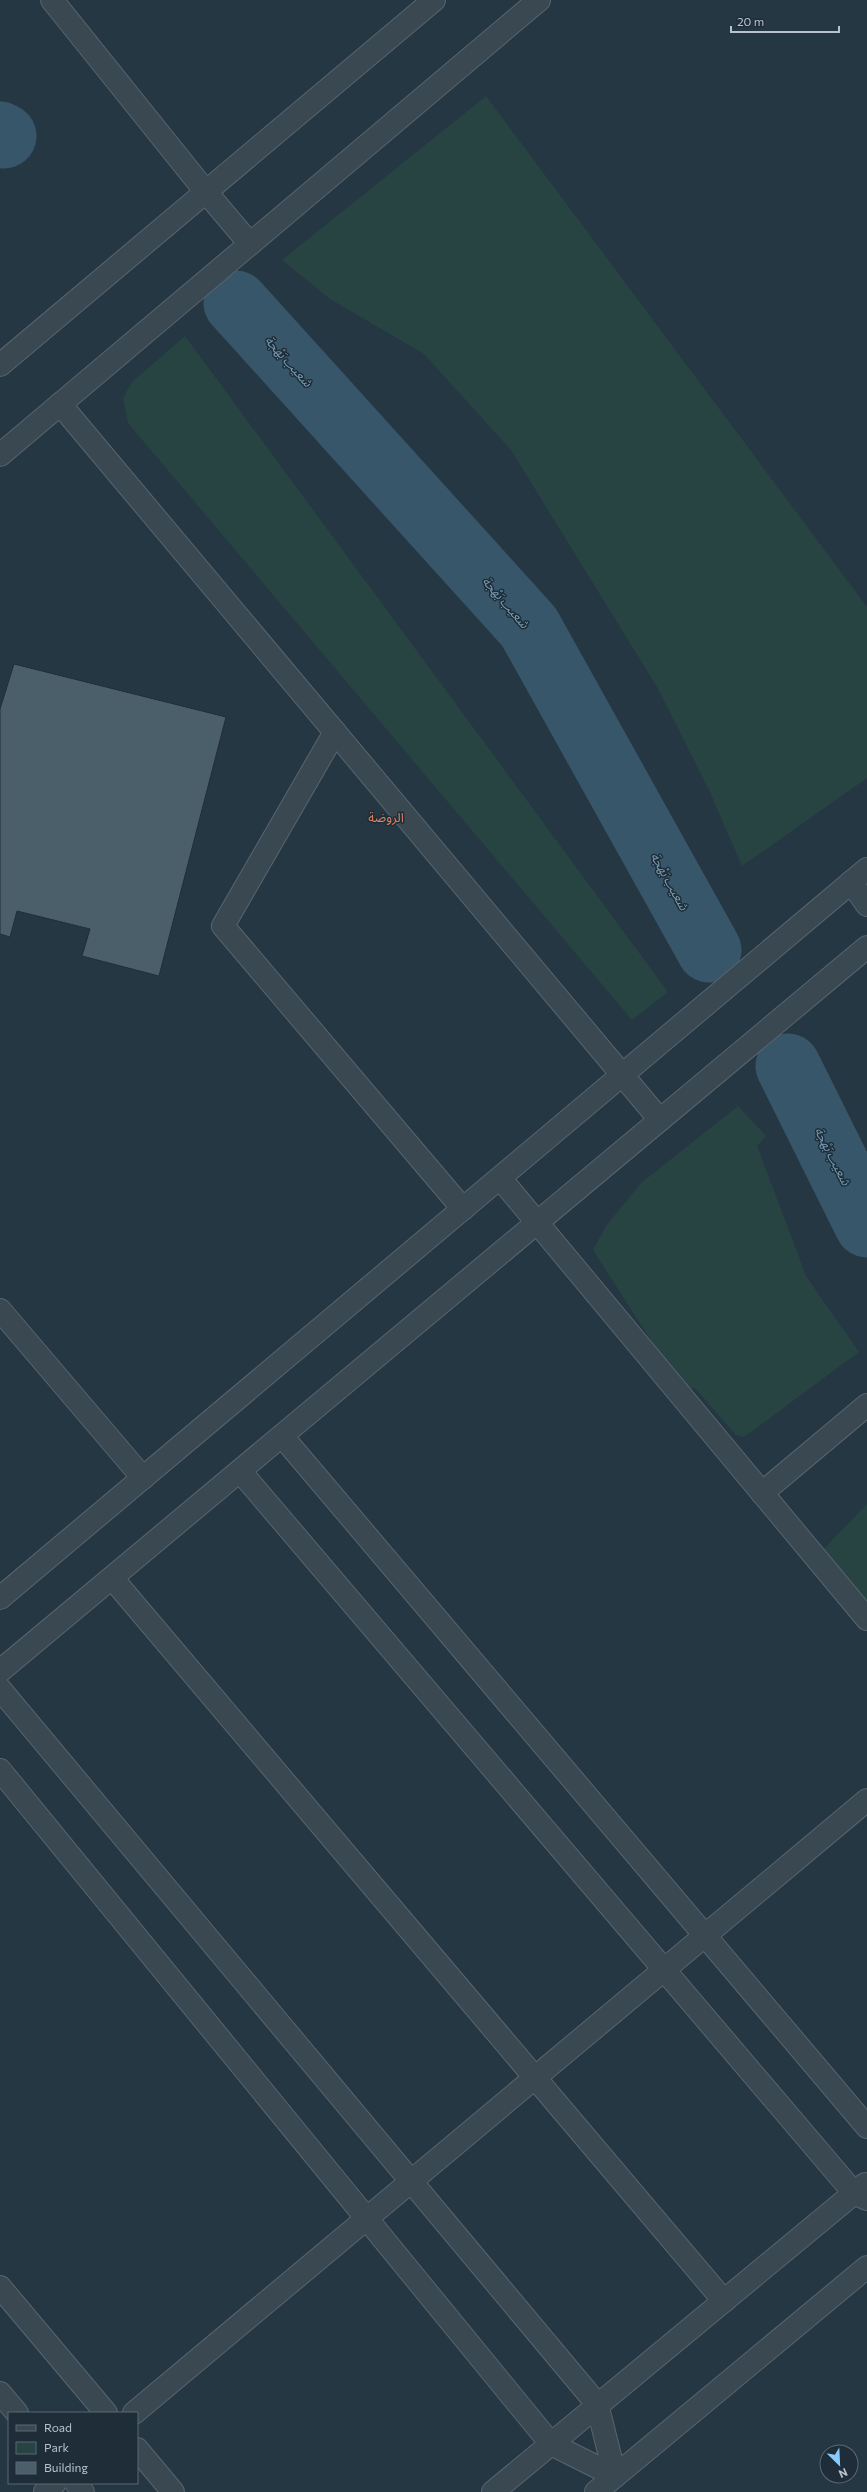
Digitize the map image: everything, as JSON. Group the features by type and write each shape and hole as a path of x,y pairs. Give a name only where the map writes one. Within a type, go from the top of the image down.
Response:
{"street":[{"path":"52,0 206,192 250,244"},
{"path":"0,366 434,0"},
{"path":"0,455 539,0"},
{"path":"60,404 660,1120"},
{"path":"334,732 224,926 462,1209"},
{"path":"0,1598 859,876 867,905"},
{"path":"0,1671 867,947"},
{"path":"500,1178 867,1619"},
{"path":"0,1310 143,1478"},
{"path":"762,1493 867,1405"},
{"path":"282,1436 867,2127"},
{"path":"240,1471 664,1970 863,2191 597,2404 493,2492"},
{"path":"112,1578 724,2301"},
{"path":"0,1690 597,2404 615,2476"},
{"path":"0,1770 551,2444 615,2476"},
{"path":"135,2412 867,1800"},
{"path":"596,2492 867,2267"},
{"path":"0,2287 105,2412"},
{"path":"0,2393 16,2412"},
{"path":"138,2450 173,2492"},
{"path":"45,2492 54,2484"},
{"path":"77,2484 83,2492"}],"green space":[{"path":"486,96 867,607 867,778 742,866 708,788 657,687 511,450 424,354 330,299 282,260"},
{"path":"185,336 668,992 632,1020 128,423 123,398 132,382"},
{"path":"738,1106 766,1136 757,1146 806,1276 859,1352 744,1437 736,1435 695,1388 683,1390 593,1250 606,1226 641,1183"},
{"path":"867,1504 867,1603 822,1551"}],"building":[{"path":"14,664 226,717 159,976 82,956 90,929 17,911 10,937 0,934 0,709"}],"waterway":[{"name":"شعيب بَهْجة","path":"0,134 4,136"},
{"name":"شعيب بَهْجة","path":"236,303 529,627 709,950"},
{"name":"شعيب بَهْجة","path":"788,1066 867,1225"}],"district":[{"name":"الروضة","path":"386,817"}]}
